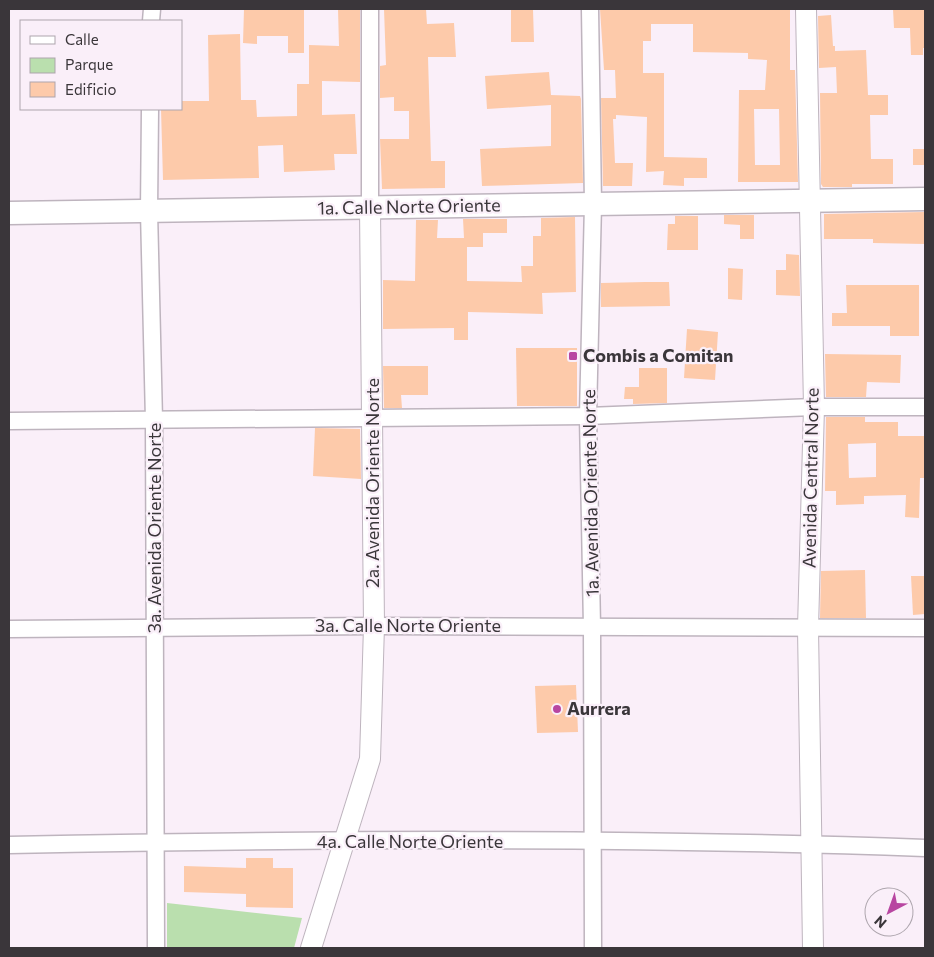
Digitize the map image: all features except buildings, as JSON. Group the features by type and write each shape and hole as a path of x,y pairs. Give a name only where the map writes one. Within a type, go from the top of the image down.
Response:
{"main road":[{"name":"1a. Calle Norte Oriente","path":"9,213 925,199"}],"street":[{"name":"2a. Avenida Oriente Norte","path":"311,948 370,759 374,626 370,9"},
{"name":"1a. Avenida Oriente Norte","path":"590,9 593,204 588,416 592,627 593,948"},
{"name":"Avenida Central Norte","path":"806,9 814,407 808,628 812,948"},
{"name":"3a. Avenida Oriente Norte","path":"150,110 149,211 154,420 156,948"},
{"path":"9,421 373,416 588,416 814,407 925,407"},
{"name":"3a. Calle Norte Oriente","path":"9,629 374,626 925,628"},
{"name":"4a. Calle Norte Oriente","path":"9,845 155,842 593,841 812,844 925,848"}],"green space":[{"path":"167,903 302,918 294,948 167,948"}],"place":[{"name":"Combis a Comitan","path":"573,356"},
{"name":"Aurrera","path":"557,709"}]}
